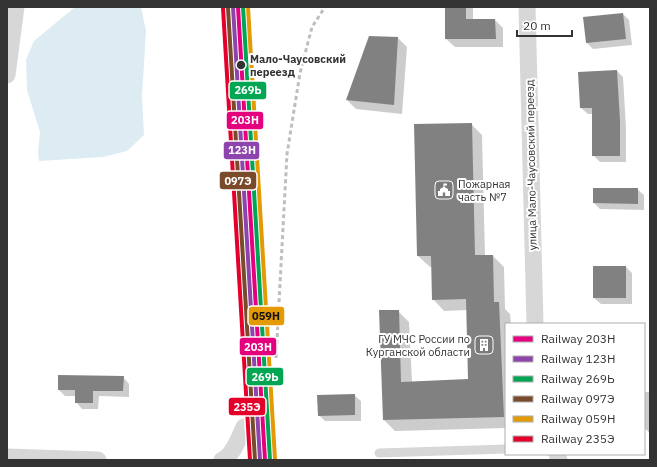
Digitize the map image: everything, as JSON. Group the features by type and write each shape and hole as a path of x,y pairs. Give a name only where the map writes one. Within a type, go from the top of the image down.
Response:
{"street":[{"path":"7,75 16,7"},
{"name":"улица Мало-Чаусовский переезд","path":"527,7 535,323"},
{"path":"222,460 226,458 244,427"},
{"path":"7,457 98,460"}],"lane":[{"path":"379,453 505,450"}],"shaded area":[{"path":"75,7 141,7 146,31 142,96 144,135 127,151 103,157 39,161 38,153 40,132 27,90 26,60 34,41"}],"building":[{"path":"445,7 466,7 466,19 495,19 496,39 445,39"},
{"path":"623,13 626,39 586,43 583,17"},
{"path":"369,36 398,37 394,105 346,100"},
{"path":"617,70 620,121 620,156 592,156 592,108 580,108 578,72"},
{"path":"472,123 475,255 493,255 494,302 499,302 504,417 383,420 379,310 399,310 401,382 468,379 466,299 432,300 431,256 417,256 414,124"},
{"path":"593,188 638,188 638,204 593,203"},
{"path":"593,266 626,266 626,298 593,298"},
{"path":"58,375 124,376 123,391 93,391 93,403 75,403 75,390 58,390"},
{"path":"355,394 355,415 318,416 317,395"}],"railway":[{"path":"276,358 287,154 300,73 312,27 325,7"}],"rail line":[{"name":"123Н","path":"233,7 260,460"},
{"name":"203Н","path":"238,7 265,460"},
{"name":"269Ь","path":"243,7 270,460"},
{"name":"059Н","path":"248,7 275,459"},
{"name":"235Э","path":"223,8 250,460"},
{"name":"097Э","path":"228,8 255,460"}],"place":[{"name":"Мало-Чаусовский переезд","path":"241,65"},
{"name":"Пожарная часть №7","path":"444,190"},
{"name":"ГУ МЧС России по Курганской области","path":"484,345"}]}
